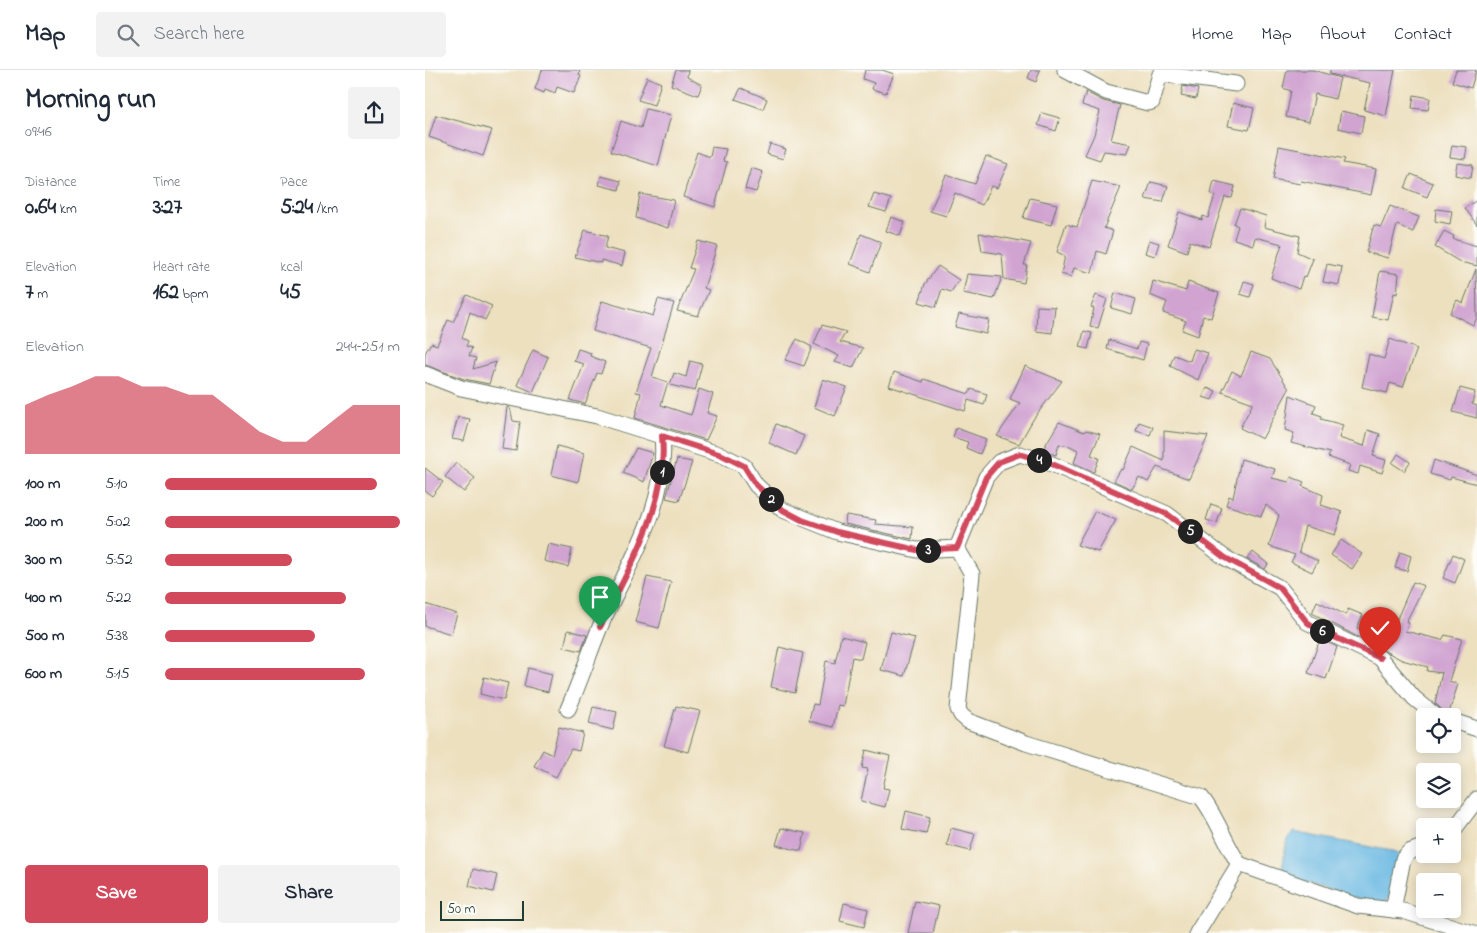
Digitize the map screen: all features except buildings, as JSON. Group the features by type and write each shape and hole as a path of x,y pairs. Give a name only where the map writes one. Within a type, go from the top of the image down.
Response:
{"street":[{"path":"1065,70 1106,92 1148,103 1152,102 1160,72 1237,84"},
{"path":"425,374 461,388 597,416 722,455 744,466 756,485 783,510 802,520 837,532 917,550 957,548"},
{"path":"569,709 600,627 643,540 659,489 664,457 662,436"},
{"path":"957,548 986,477 999,462 1020,454 1052,464 1167,514 1224,557 1280,588 1307,622 1380,658 1414,698 1426,708"},
{"path":"957,548 972,574 958,709 961,716 968,721 1026,743 1201,797 1208,805 1225,843 1239,864 1358,906 1403,910 1473,933"},
{"path":"1461,724 1477,729"},
{"path":"1461,820 1477,799"},
{"path":"1393,910 1403,859 1409,852 1416,849"},
{"path":"1197,933 1239,864"}],"water":[{"path":"1294,832 1397,852 1400,855 1391,893 1384,907 1281,875 1287,839"}],"route":[{"path":"600,627 643,540 659,489 664,457 662,436 722,455 744,466 756,485 783,510 802,520 837,532 917,550 957,548 986,477 999,462 1020,454 1052,464 1167,514 1224,557 1280,588 1307,622 1317,629 1380,658"}]}
